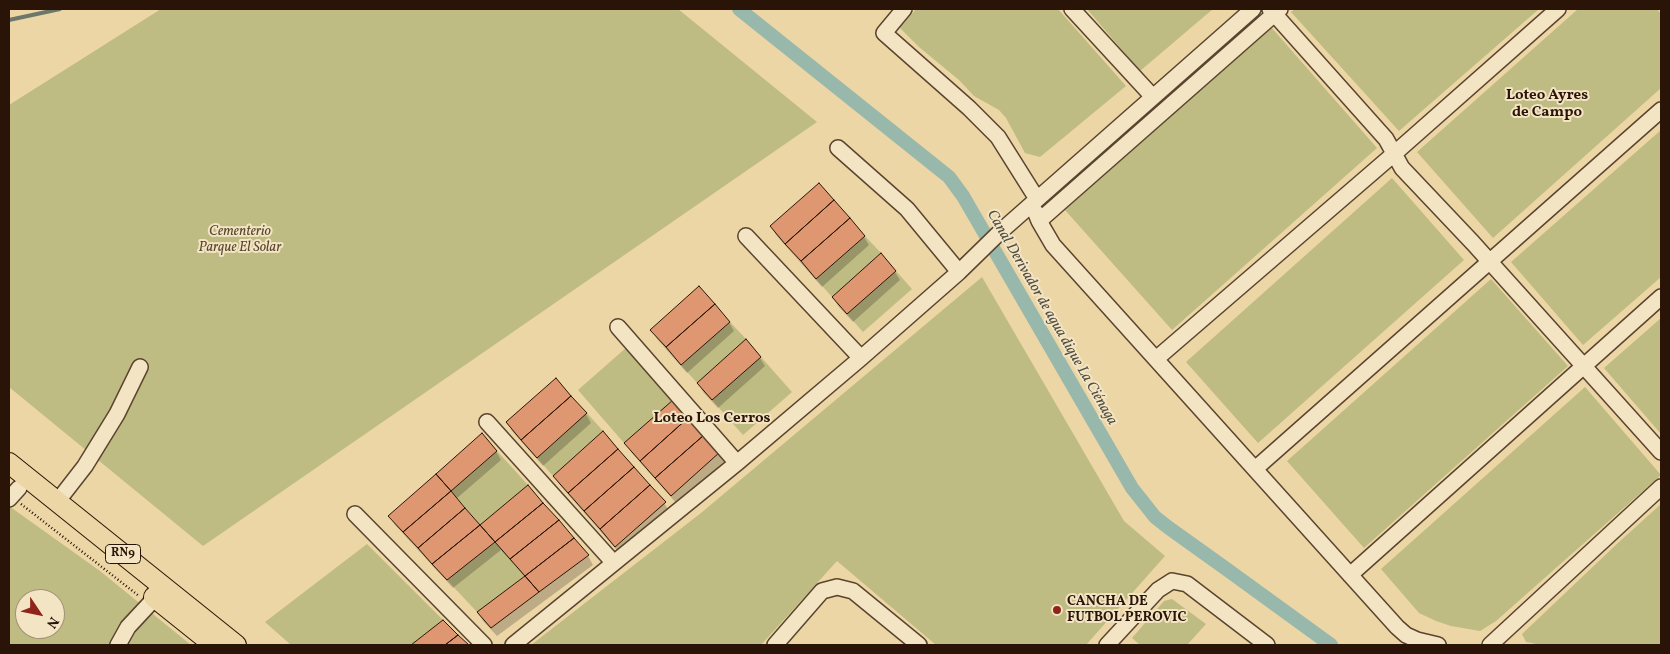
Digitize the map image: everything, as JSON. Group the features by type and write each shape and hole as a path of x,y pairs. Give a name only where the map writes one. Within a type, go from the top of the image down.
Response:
{"main road":[{"name":"RN9","path":"9,464 236,645"},
{"name":"RN9","path":"12,491 152,601 214,645"}],"street":[{"path":"904,9 884,33 969,108 998,137 1034,202 1039,221 1053,245 1397,627 1406,635 1417,640 1438,645"},
{"path":"1072,9 1153,98"},
{"path":"513,645 737,463 861,358 959,272 1000,232 1253,9"},
{"path":"1156,359 1395,153 1558,9"},
{"path":"1039,221 1274,11 1386,139 1402,168 1489,261 1661,452"},
{"path":"1255,469 1661,110"},
{"path":"838,148 907,209 959,272"},
{"path":"746,236 861,358"},
{"path":"1350,574 1661,297"},
{"path":"618,327 737,463"},
{"path":"57,502 85,466 117,414 140,367"},
{"path":"487,422 613,562"},
{"path":"1490,645 1661,487"},
{"path":"355,514 484,645"},
{"path":"1107,645 1158,590 1172,581 1187,584 1266,645"},
{"path":"775,645 822,592 837,587 853,592 919,645"},
{"path":"118,645 128,627 152,601"}],"path":[{"path":"12,491 152,601"}],"green space":[{"name":"Cementerio Parque El Solar","path":"161,9 678,9 817,122 203,546 9,387 9,105"},
{"path":"916,9 1058,9 1126,86 1040,157 1025,153 1006,118 999,110 974,96 959,80 919,47 900,28"},
{"path":"1087,9 1213,9 1140,71"},
{"path":"1295,9 1539,9 1399,131 1291,12"},
{"path":"1578,9 1657,9 1661,14 1661,88 1493,238 1417,152"},
{"path":"1271,27 1377,148 1172,330 1065,210"},
{"path":"1661,130 1661,277 1583,345 1511,262"},
{"path":"1392,178 1464,260 1258,443 1186,362"},
{"path":"865,236 881,253 832,297 816,279"},
{"path":"896,271 912,289 863,332 847,314"},
{"path":"982,277 1124,521 1165,556 1086,645 936,645 837,561 761,645 531,645 701,513"},
{"path":"1491,279 1568,366 1364,548 1287,461"},
{"path":"1661,318 1661,434 1604,368"},
{"path":"730,322 746,339 697,383 681,365"},
{"path":"627,347 673,400 624,443 578,390"},
{"path":"761,357 792,392 743,435 712,400"},
{"path":"1585,387 1661,475 1496,621 1480,631 1451,626 1419,613 1381,569"},
{"path":"587,413 603,431 553,476 537,458"},
{"path":"497,451 528,485 480,525 451,491"},
{"path":"1661,504 1661,645 1542,645 1526,642 1522,634"},
{"path":"9,506 100,571 191,645 9,645"},
{"path":"495,542 525,576 477,612 447,580"},
{"path":"367,544 443,620 411,645 291,645 265,622"},
{"path":"1172,599 1206,624 1187,645 1140,645 1132,638 1164,601"}],"building":[{"path":"819,183 834,200 785,244 770,226"},
{"path":"834,200 850,218 801,261 785,244"},
{"path":"850,218 865,236 816,279 801,261"},
{"path":"881,253 896,271 847,314 832,297"},
{"path":"699,286 715,304 666,347 650,330"},
{"path":"715,304 730,322 681,365 666,347"},
{"path":"746,339 761,357 712,400 697,383"},
{"path":"556,378 571,396 521,440 506,422"},
{"path":"571,396 587,413 537,458 521,440"},
{"path":"673,400 689,417 640,461 624,443"},
{"path":"689,417 704,435 655,478 640,461"},
{"path":"603,431 618,449 568,493 553,476"},
{"path":"482,433 497,451 451,491 436,474"},
{"path":"704,435 720,452 671,496 655,478"},
{"path":"618,449 634,467 584,511 568,493"},
{"path":"634,467 650,485 600,529 584,511"},
{"path":"436,474 451,491 403,532 388,516"},
{"path":"528,485 543,503 495,542 480,525"},
{"path":"650,485 666,502 615,547 600,529"},
{"path":"451,491 465,508 418,548 403,532"},
{"path":"543,503 559,520 510,559 495,542"},
{"path":"465,508 480,525 432,564 418,548"},
{"path":"559,520 574,538 525,576 510,559"},
{"path":"480,525 495,542 447,580 432,564"},
{"path":"574,538 589,555 539,592 525,576"},
{"path":"525,576 539,592 491,628 477,612"},
{"path":"443,620 458,635 445,645 411,645"},
{"path":"458,635 469,645 445,645"}],"waterway":[{"path":"9,20 60,9"},
{"name":"Canal Derivador de agua dique La Ciénaga","path":"739,9 949,177 963,196 1132,488 1155,517 1331,645"}],"place":[{"name":"CANCHA DE FUTBOL PEROVIC","path":"1057,610"}],"district":[{"name":"Loteo Ayres de Campo","path":"1547,104"},
{"name":"Loteo Los Cerros","path":"712,419"}]}
